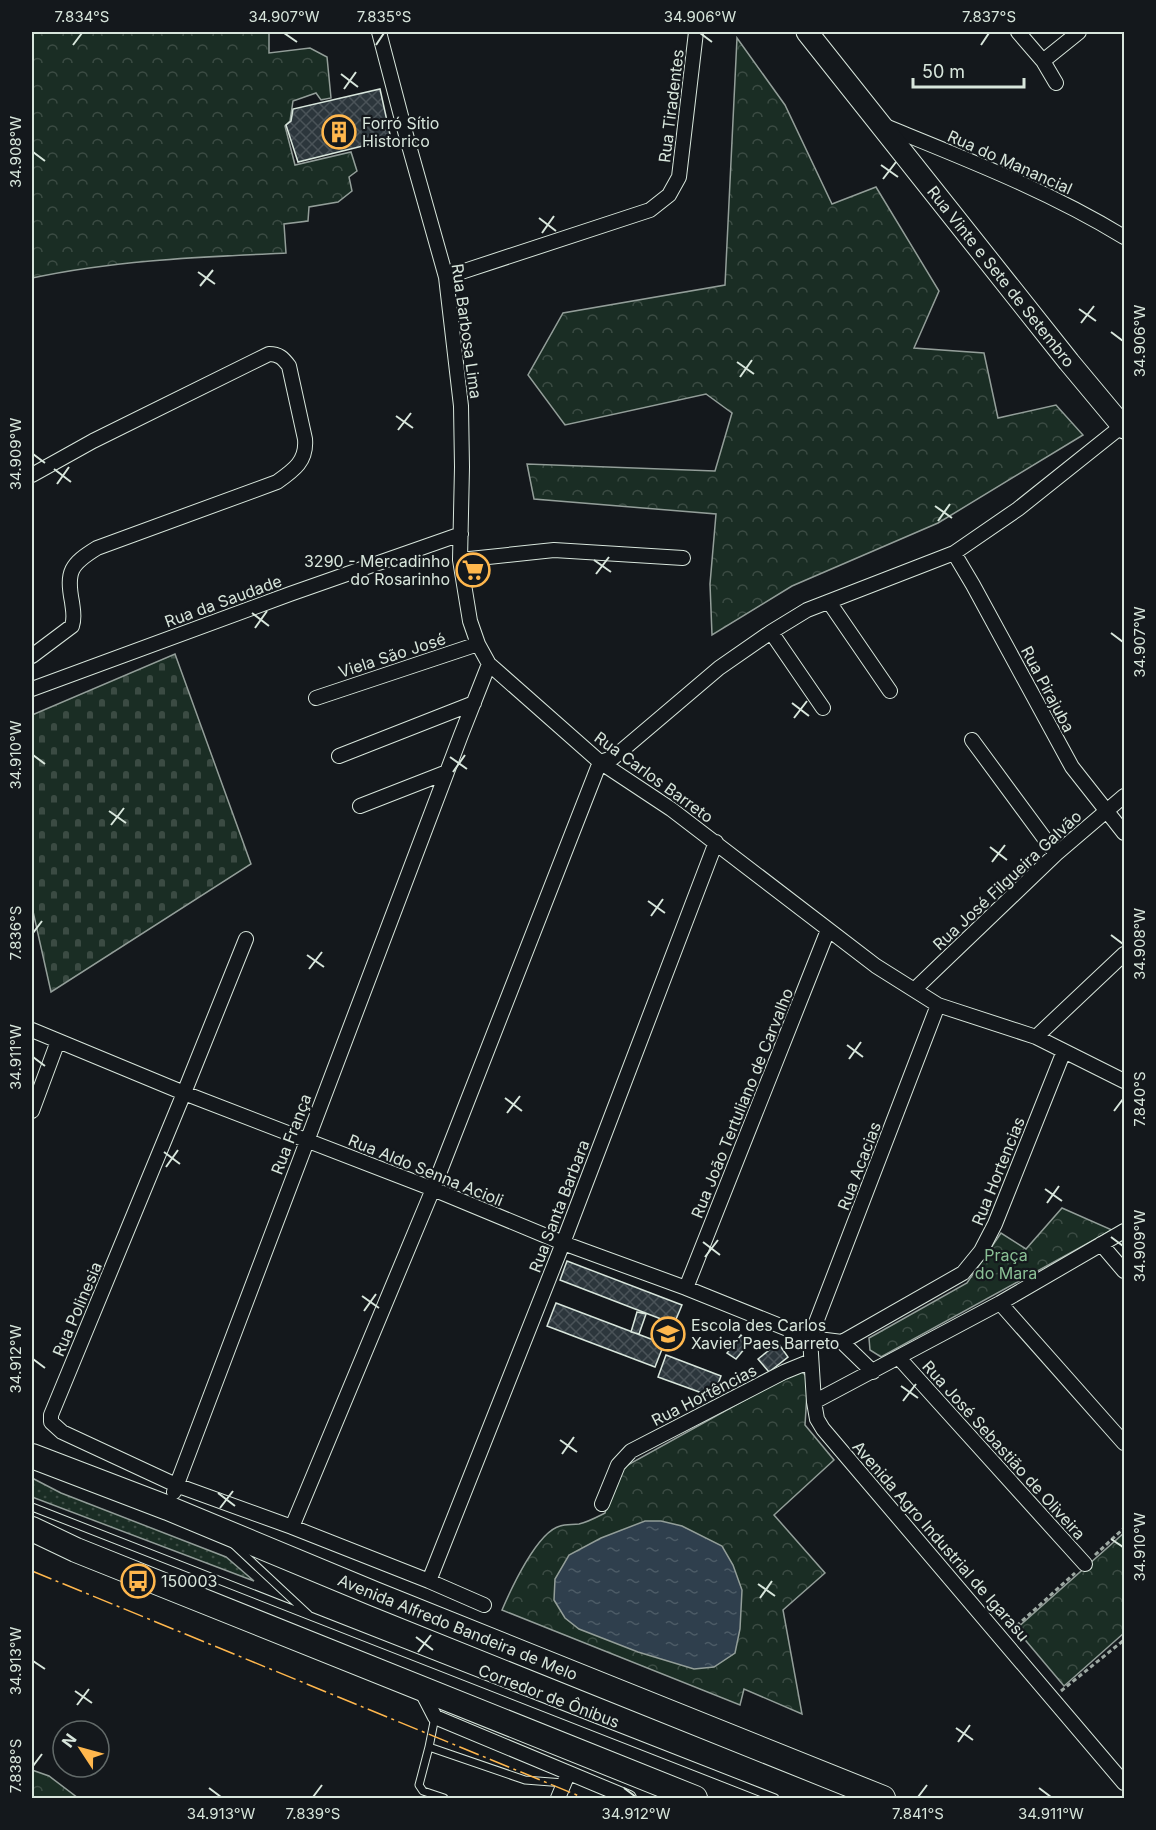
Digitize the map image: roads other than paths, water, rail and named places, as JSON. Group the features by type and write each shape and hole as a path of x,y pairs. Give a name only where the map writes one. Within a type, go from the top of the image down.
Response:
{"highway":[{"name":"Avenida Alfredo Bandeira de Melo","path":"32,1456 168,1508 375,1594 884,1798"},
{"path":"32,1529 76,1550 695,1798"}],"main road":[{"name":"Rua Vinte e Sete de Setembro","path":"807,32 1123,427"}],"street":[{"name":"Rua Barbosa Lima","path":"379,32 446,277 461,406 461,534"},
{"name":"Rua Tiradentes","path":"446,277 650,210 669,195 679,177 696,32"},
{"path":"1018,32 1043,61 1056,83"},
{"path":"1043,61 1079,32"},
{"name":"Rua do Manancial","path":"880,124 1007,176 1100,222 1125,237"},
{"path":"32,475 93,441 269,354 283,358 289,366 305,439 306,449 303,460 277,483 97,548 80,558 68,582 75,618 72,626 32,656"},
{"path":"292,1527 433,1189 600,762 613,758 719,668 771,632 807,610 954,553 1018,509 1123,427"},
{"name":"Rua Carlos Barreto","path":"461,534 460,561 470,621 478,644 489,664 600,762 716,842 876,966 938,1005 1036,1037 1125,1081"},
{"name":"Rua da Saudade","path":"32,689 461,534"},
{"path":"460,561 554,550 683,558"},
{"name":"Rua Pirajuba","path":"954,553 1072,767 1125,833"},
{"path":"830,602 890,691"},
{"path":"771,632 823,708"},
{"name":"Viela São José","path":"316,698 478,644"},
{"name":"Rua França","path":"168,1508 489,664"},
{"path":"339,756 474,703"},
{"path":"972,740 1056,854"},
{"path":"360,806 447,772"},
{"name":"Rua José Filgueira Galvão","path":"914,990 1056,854 1125,796"},
{"name":"Rua Santa Barbara","path":"429,1581 563,1243 716,842"},
{"name":"Rua João Tertuliano de Carvalho","path":"686,1288 828,930"},
{"name":"Rua Polinesia","path":"246,939 51,1415 51,1422 62,1432 176,1485 292,1527 429,1581 483,1605"},
{"path":"1036,1037 1125,954"},
{"name":"Rua Acacias","path":"810,1338 938,1005"},
{"name":"Rua Aldo Senna Acioli","path":"32,1030 184,1094 433,1189 563,1243 686,1288 810,1338"},
{"path":"32,1111 58,1041"},
{"name":"Rua Hortencias","path":"842,1342 963,1273 981,1251 995,1224 1064,1051"},
{"path":"814,1402 1000,1303 1125,1231"},
{"path":"1101,1244 1125,1271"},
{"path":"1000,1303 1125,1443"},
{"path":"810,1338 842,1342 873,1372"},
{"name":"Avenida Agro Industrial de Igarasu","path":"810,1338 814,1402 817,1419 823,1429 1125,1783"},
{"name":"Rua José Sebastião de Oliveira","path":"899,1358 1085,1564"},
{"name":"Rua Hortências","path":"602,1504 618,1466 631,1451 784,1372 811,1361"},
{"path":"419,1686 435,1718 566,1778 629,1798"},
{"path":"560,1798 566,1778"}],"lane":[{"name":"Corredor de Ônibus","path":"32,1507 313,1619 775,1798"},
{"name":"Corredor de Ônibus","path":"215,1528 313,1619"},
{"path":"435,1718 419,1785 423,1791 444,1798"},
{"path":"429,1746 525,1780 566,1778"}],"water":[{"path":"645,1521 661,1521 682,1526 722,1546 733,1565 742,1590 740,1629 735,1653 714,1667 694,1669 638,1652 579,1629 565,1618 554,1600 555,1579 569,1555 601,1538"}],"place":[{"name":"Forró Sítio Historico","path":"339,132"},
{"name":"3290 - Mercadinho do Rosarinho","path":"473,570"},
{"name":"Escola des Carlos Xavier Paes Barreto","path":"668,1334"},
{"name":"150003","path":"138,1581"}],"park label":[{"name":"Praça do Mara","path":"1006,1264"}]}
